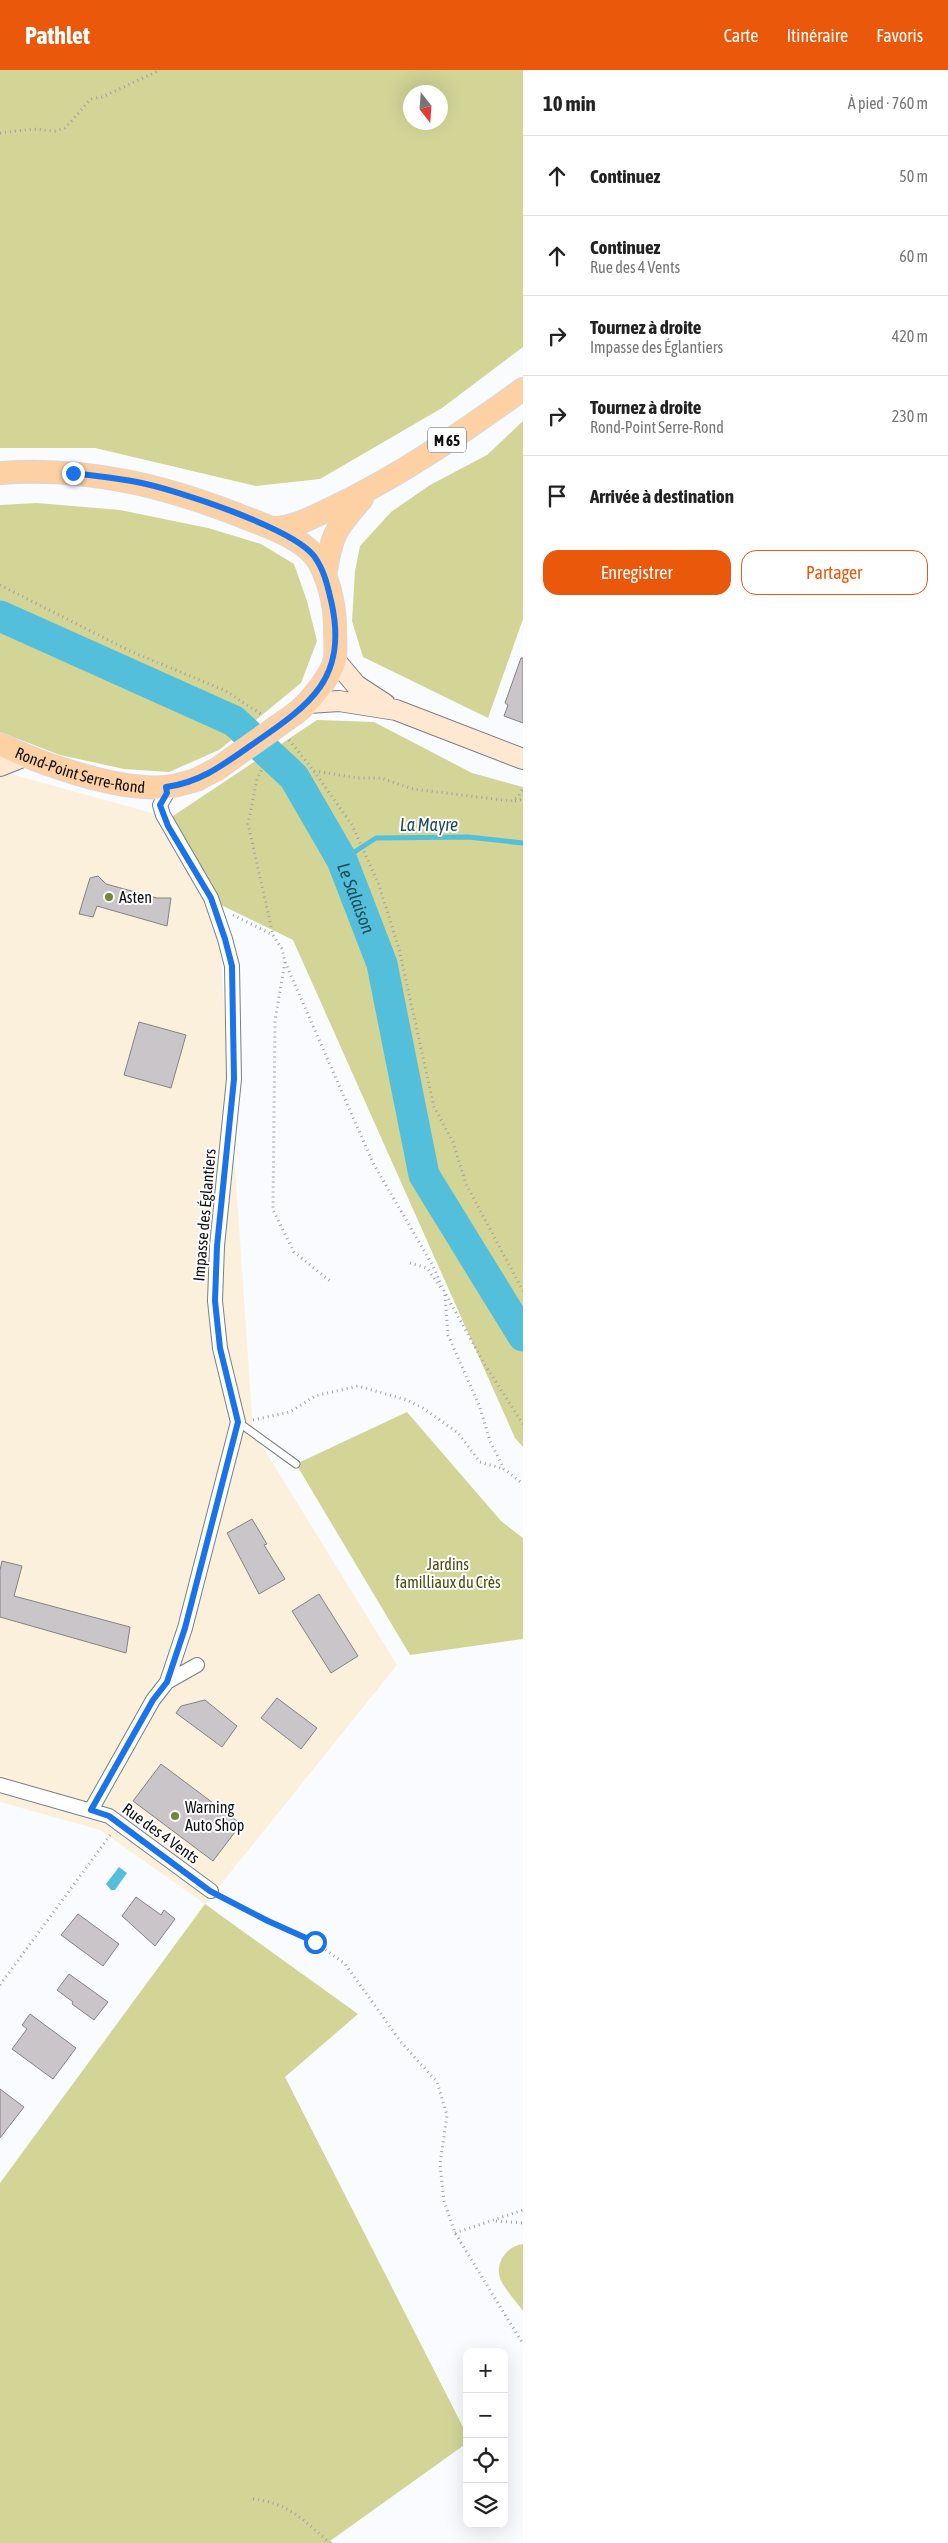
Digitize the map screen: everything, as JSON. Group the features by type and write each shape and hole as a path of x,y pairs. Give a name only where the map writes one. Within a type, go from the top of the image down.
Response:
{"main road":[{"name":"M 65","path":"273,528 289,527 302,522 370,490 523,389"},
{"path":"0,472 73,473 138,482 213,504 273,528 296,541 313,555 325,575 335,619 335,660 356,686 396,710 523,759"},
{"name":"M 65","path":"325,575 330,545 338,526 370,490"},
{"name":"Rond-Point Serre-Rond","path":"0,744 25,756 89,776 138,786 166,787 196,780 217,769 302,708 335,660"},
{"path":"302,708 339,701 396,710"},
{"path":"0,766 25,756"}],"street":[{"name":"Impasse des Églantiers","path":"91,1810 153,1700 167,1682 185,1628 238,1422 220,1348 215,1301 217,1246 234,1079 232,966 211,898 163,815 160,805 167,793 166,787"},
{"name":"Impasse des Églantiers","path":"167,1682 197,1665"},
{"name":"Rue des 4 Vents","path":"0,1786 109,1816 210,1891"}],"lane":[{"path":"238,1422 296,1464"}],"path":[{"path":"0,133 33,129 56,131 64,128 91,99 102,97 160,70"},
{"path":"282,744 288,739"},
{"path":"270,754 257,779 248,824 273,935 282,950 285,962 373,1163 433,1266 445,1293 485,1365 523,1424"},
{"path":"314,770 352,826 380,886 399,949 434,1107 453,1142 466,1184 523,1291"},
{"path":"512,801 523,800"},
{"path":"211,898 228,912 273,935"},
{"path":"285,962 275,1020 273,1210 294,1252 330,1281"},
{"path":"410,1263 427,1268 445,1293 448,1335 479,1405 490,1442 504,1469"},
{"path":"238,1422 290,1412 315,1396 358,1386 407,1400 423,1408 458,1434 480,1462 504,1469 523,1484"},
{"path":"0,1985 119,1823"},
{"path":"210,1891 251,1913 315,1942 345,1964 401,2042 437,2082 447,2115 440,2164 444,2201 455,2233 523,2344"},
{"path":"455,2233 523,2210"},
{"path":"493,2220 523,2223"},
{"path":"253,2499 272,2501 290,2509 330,2543"}],"shaded area":[{"path":"0,771 170,818 217,903 253,1431 397,1665 205,1904 100,1830 0,1802"}],"green space":[{"path":"0,70 523,70 523,347 442,408 320,479 256,486 95,448 0,448"},
{"path":"523,421 523,619 488,718 363,657 352,621 355,571 360,546 391,512 430,485 487,455"},
{"path":"37,503 120,510 208,528 261,544 294,564 307,601 317,641 301,683 219,750 169,772 124,769 60,755 0,732 0,505"},
{"path":"317,720 374,722 472,773 523,787 523,1447 515,1438 293,940 217,903 170,818"},
{"name":"Jardins familliaux du Crès","path":"407,1412 501,1521 523,1538 523,1639 410,1655 296,1464"},
{"path":"205,1904 358,2014 285,2077 463,2427 463,2446 330,2541 334,2543 0,2543 0,2183"},
{"path":"523,2244 523,2311 504,2286 500,2278 499,2266 507,2251"}],"water":[{"path":"119,1867 127,1873 115,1890 111,1890 106,1884"}],"building":[{"path":"521,658 523,658 523,723 504,716 508,705 505,703"},
{"path":"98,876 106,884 157,898 171,898 167,926 97,906 93,917 79,914 90,878"},
{"path":"139,1022 186,1035 171,1088 124,1075"},
{"path":"252,1519 267,1544 264,1545 285,1579 259,1594 227,1533"},
{"path":"2,1561 22,1566 14,1596 130,1627 126,1653 0,1617 0,1570"},
{"path":"319,1594 358,1656 331,1673 292,1611"},
{"path":"277,1698 317,1728 301,1749 261,1718"},
{"path":"205,1700 237,1726 222,1747 176,1713 181,1706"},
{"path":"161,1764 241,1824 213,1861 133,1801"},
{"path":"136,1897 161,1915 164,1910 175,1919 155,1946 122,1916"},
{"path":"78,1914 119,1944 103,1966 61,1935"},
{"path":"69,1974 108,2002 94,2020 57,1990"},
{"path":"30,2014 76,2048 53,2079 12,2049 27,2029 22,2025"},
{"path":"0,2089 24,2107 0,2138"}],"waterway":[{"name":"Le Salaison","path":"0,616 234,721 294,777 342,860 382,964 424,1175 523,1336"},
{"name":"La Mayre","path":"342,860 376,838 468,837 523,843"}],"place":[{"name":"Asten","path":"109,897"},
{"name":"Warning Auto Shop","path":"175,1816"}],"route":[{"path":"73,473 138,482 213,504 273,528 296,541 313,555 325,575 335,619 335,660 309,703 207,775 180,785 166,787 167,793 160,805 168,826 211,898 232,966 234,1079 217,1246 215,1301 220,1348 238,1422 185,1628 167,1682 153,1700 91,1810 109,1816 210,1891 243,1909 315,1942"}]}
